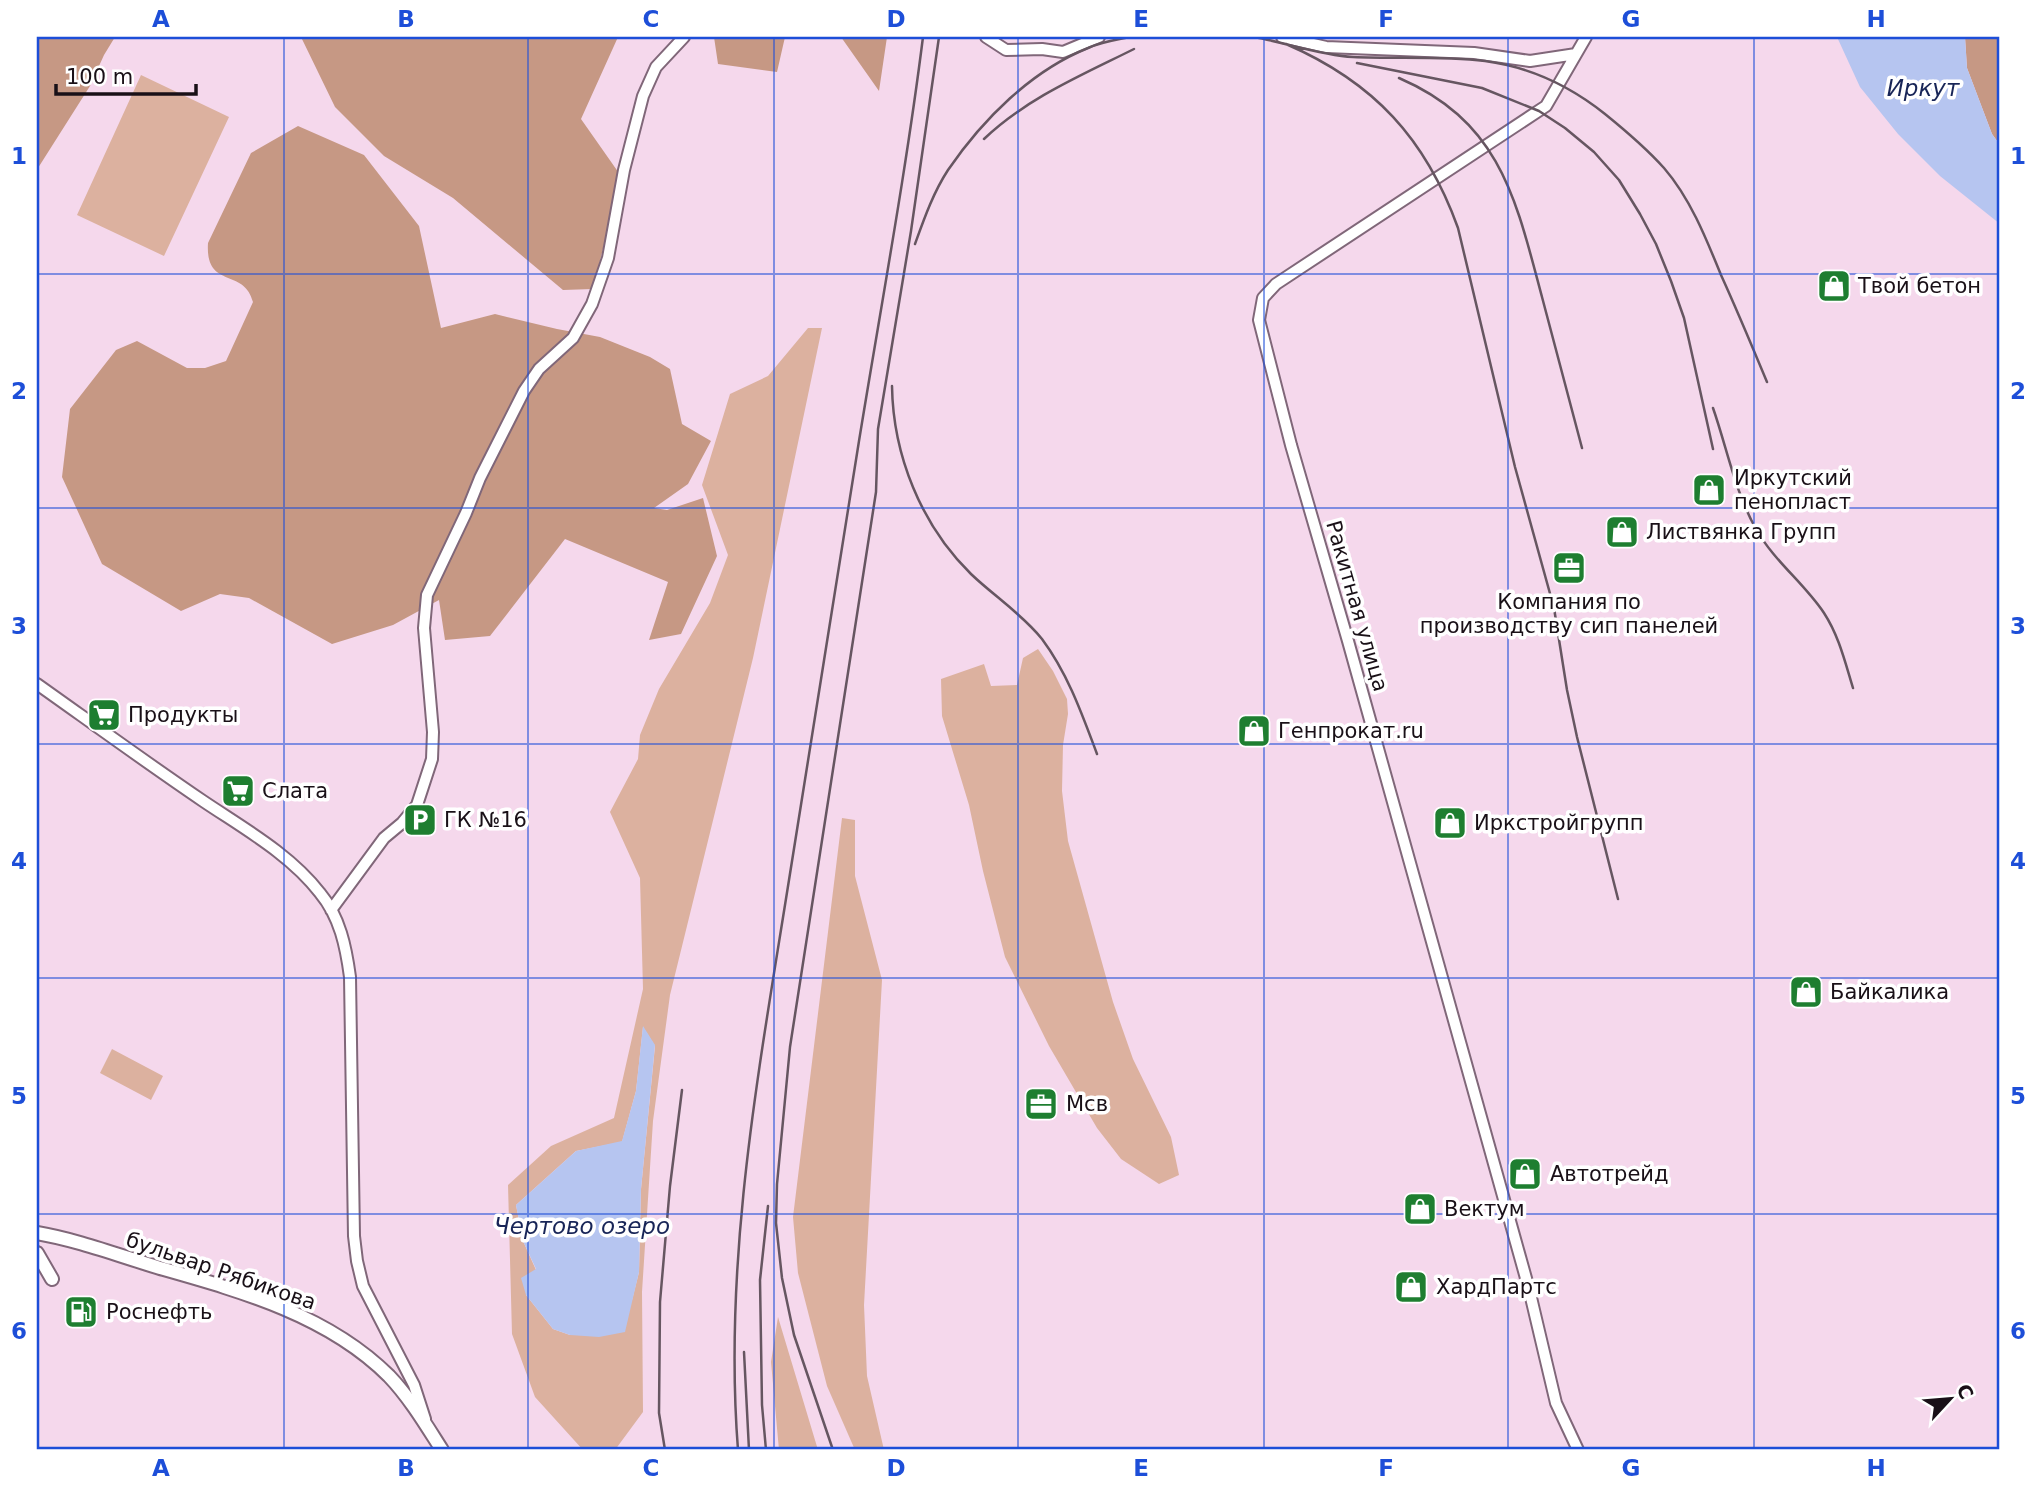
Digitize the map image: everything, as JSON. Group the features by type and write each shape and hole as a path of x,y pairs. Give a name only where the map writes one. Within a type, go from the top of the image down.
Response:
{"main road":[{"name":"бульвар Рябикова","path":"40,1232 181,1273 315,1322 354,1347 389,1376 406,1395 442,1450"},
{"path":"37,1254 52,1279"}],"street":[{"path":"331,909 384,838 402,823 417,804 432,759 433,732 424,628 427,595 480,478 524,391 539,369 573,338 592,304 608,258 624,170 643,96 656,67 684,37"},
{"path":"986,37 1006,50 1042,48 1063,52 1098,37"},
{"path":"1282,37 1326,47 1474,53 1530,61 1576,54"},
{"name":"Ракитная улица","path":"1578,1450 1556,1403 1521,1262 1291,446 1259,320 1263,298 1276,284 1546,106 1586,37"},
{"path":"37,684 278,853 306,877 322,894 331,909 346,947 350,977 354,1236 357,1261 363,1286 414,1385 427,1426"}],"shaded area":[{"path":"37,37 115,37 90,86 38,168 37,183"},
{"path":"301,37 618,37 581,119 621,176 593,289 563,290 453,198 384,156 335,107"},
{"path":"714,37 785,37 777,72 718,64"},
{"path":"841,37 887,37 879,91"},
{"path":"1965,37 2000,37 2000,145 1992,134 1967,68"},
{"path":"141,75 229,117 164,256 77,215"},
{"path":"298,126 364,155 419,226 441,328 495,314 600,337 650,357 670,369 682,424 711,441 688,484 654,508 667,510 703,498 717,556 681,634 649,640 668,582 565,539 490,636 445,640 439,600 393,625 332,644 249,598 220,594 181,611 102,564 62,477 70,409 116,350 137,341 187,368 205,368 226,361 253,302 242,285 212,267 208,243 251,153"},
{"path":"808,328 822,328 753,658 670,995 653,1121 642,1292 643,1412 615,1450 583,1450 535,1397 512,1334 508,1185 551,1146 614,1118 643,989 640,878 610,812 638,759 640,735 659,689 710,603 728,555 702,485 730,394 768,376","holes":["643,1027 655,1046 641,1189 639,1272 632,1300 570,1335 553,1329 526,1295 536,1270 523,1241 516,1205 576,1151 622,1142 636,1091"]},
{"path":"1038,649 1067,699 1062,791 1068,841 1113,1002 1133,1059 1171,1137 1179,1175 1159,1184 1121,1159 1097,1128 1049,1046 1005,957 969,805 942,716 941,679 984,664 991,686 1017,685 1023,658"},
{"path":"842,818 855,820 855,876 882,980 864,1305 867,1376 884,1450 855,1450 827,1386 798,1273 793,1217"},
{"path":"112,1049 163,1076 151,1100 100,1073"},
{"path":"778,1317 818,1450 779,1450 771,1362"}],"water":[{"name":"Иркут","path":"1837,37 1965,37 1967,68 1992,134 2000,145 2000,224 1940,176 1898,134 1860,87"},
{"name":"Чертово озеро","path":"643,1026 655,1045 641,1189 639,1272 625,1332 599,1337 570,1335 553,1329 526,1295 521,1278 536,1269 523,1241 516,1205 576,1151 622,1141 636,1091"}],"railway":[{"path":"738,1450 735,1307 756,1093 923,37"},
{"path":"833,1450 794,1335 782,1278 776,1223 777,1184 790,1047 876,492 878,429 911,231 939,37"},
{"path":"915,244 933,197 948,170 977,133 1010,98 1067,58 1098,44 1130,37"},
{"path":"1254,37 1341,56 1452,59 1502,64 1549,79 1592,104 1650,154 1682,192 1703,233 1767,382"},
{"path":"1286,44 1346,76 1371,95 1393,117 1430,167 1458,228 1515,467 1554,608 1577,737 1618,899"},
{"path":"984,139 1037,99 1134,49"},
{"path":"1357,63 1482,88 1539,111 1594,152 1619,180 1640,214 1671,281 1684,318 1713,449"},
{"path":"1399,78 1433,96 1461,117 1482,141 1499,168 1523,228 1582,448"},
{"path":"892,386 904,463 924,511 953,555 1042,639 1067,680 1097,754"},
{"path":"1713,408 1749,515 1763,541 1824,613 1838,640 1853,688"},
{"path":"665,1450 659,1413 660,1302 682,1090"},
{"path":"766,1450 762,1405 760,1280 768,1206"},
{"path":"744,1352 749,1450"}],"place":[{"name":"Твой бетон","path":"1834,286"},
{"name":"Иркутский пенопласт","path":"1709,490"},
{"name":"Листвянка Групп","path":"1622,532"},
{"name":"Компания по производству сип панелей","path":"1569,568"},
{"name":"Продукты","path":"104,715"},
{"name":"Генпрокат.ru","path":"1254,731"},
{"name":"Слата","path":"238,791"},
{"name":"ГК №16","path":"420,820"},
{"name":"Иркстройгрупп","path":"1450,823"},
{"name":"Байкалика","path":"1806,992"},
{"name":"Мсв","path":"1041,1104"},
{"name":"Автотрейд","path":"1525,1174"},
{"name":"Вектум","path":"1420,1209"},
{"name":"ХардПартс","path":"1411,1287"},
{"name":"Роснефть","path":"81,1312"}]}
